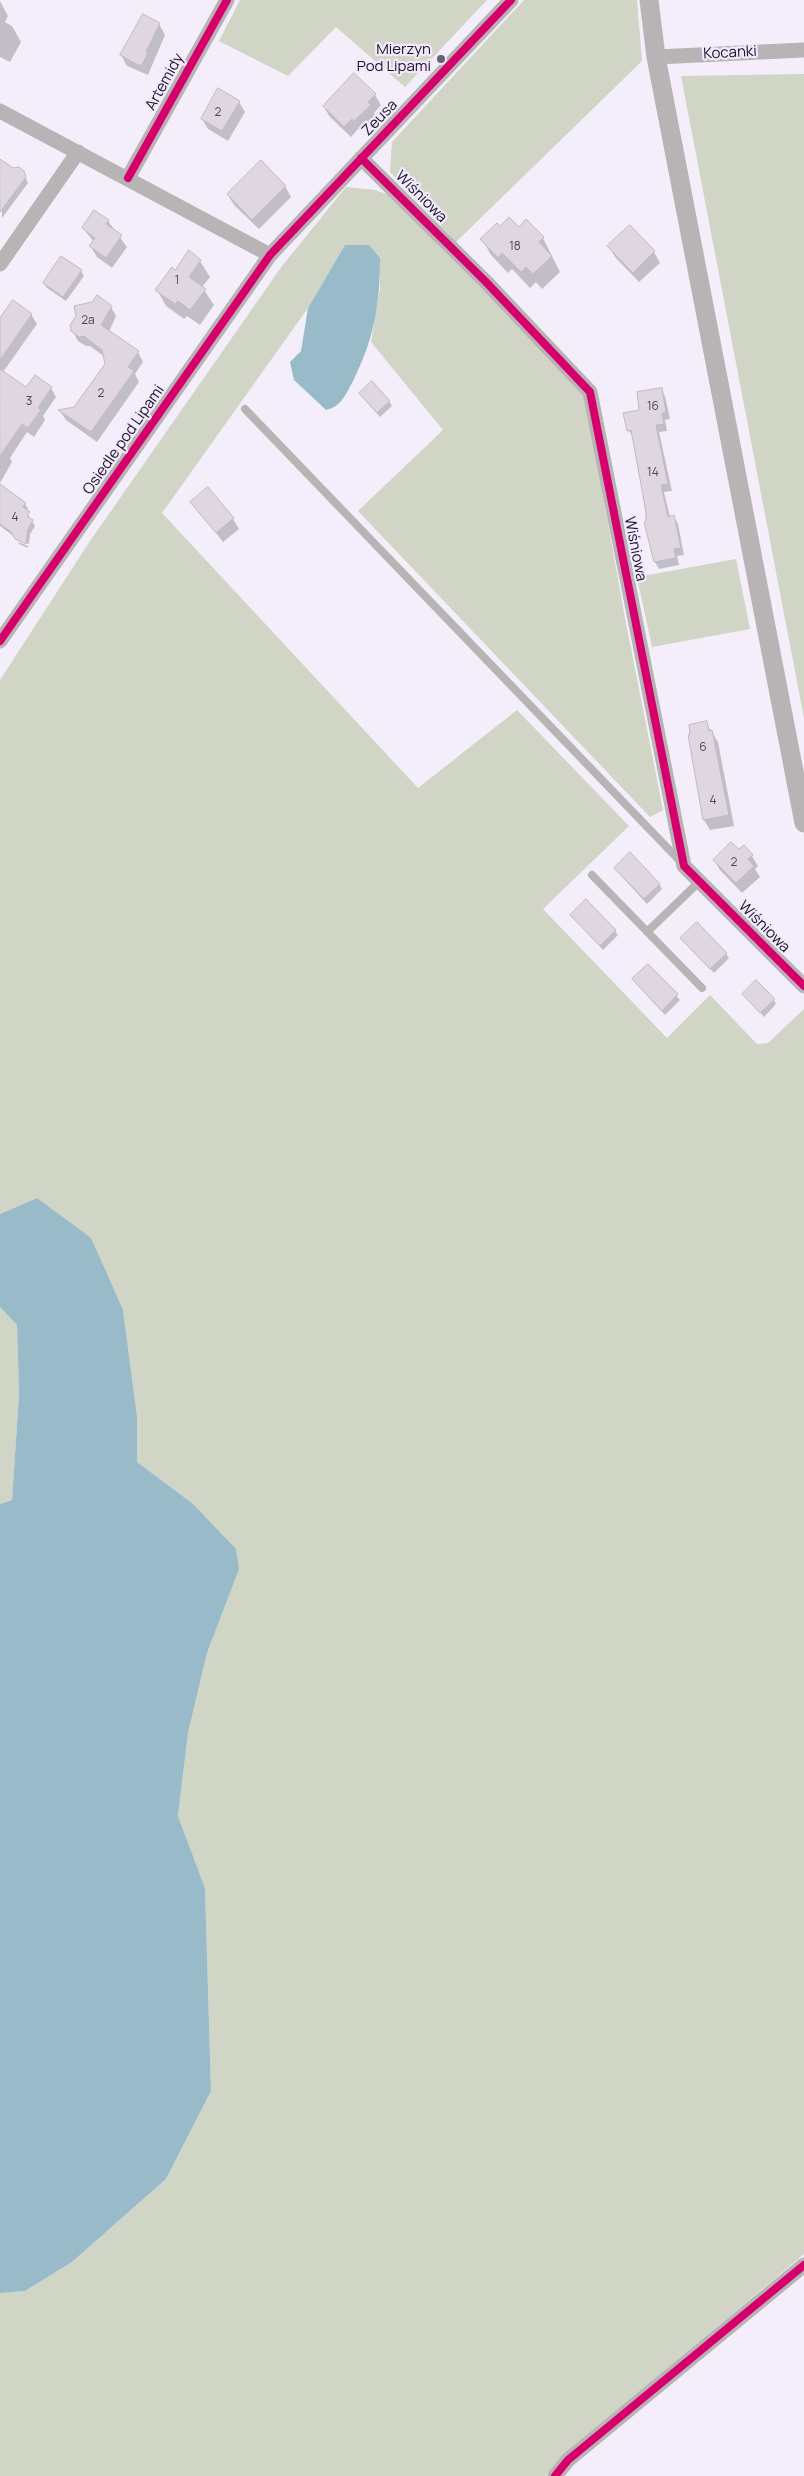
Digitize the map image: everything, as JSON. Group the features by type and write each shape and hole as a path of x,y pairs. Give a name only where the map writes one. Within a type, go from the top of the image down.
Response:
{"street":[{"name":"Artemidy","path":"128,178 227,0"},
{"name":"Zeusa","path":"270,255 511,0"},
{"path":"649,0 656,57 804,822"},
{"name":"Kocanki","path":"656,57 804,50"},
{"path":"0,110 270,255"},
{"path":"0,264 78,152"},
{"name":"Wiśniowa","path":"361,158 486,282 590,392 684,866 804,986"},
{"name":"Osiedle pod Lipami","path":"0,641 270,255"},
{"path":"555,2476 568,2460 804,2265"}],"lane":[{"path":"245,408 684,866"},
{"path":"592,874 702,988"},
{"path":"647,932 700,882"}],"green space":[{"path":"240,0 487,0 405,87 336,27 288,76 219,41"},
{"path":"524,0 637,0 642,61 456,242 390,172 392,142"},
{"path":"804,74 804,718 681,76"},
{"path":"346,187 375,190 401,199 585,395 625,618 663,810 650,817 358,511 443,430 371,342 380,288 380,259 369,245 345,245 308,308 162,513 418,788 517,710 629,826 543,909 667,1038 710,995 757,1044 768,1043 804,1009 804,2254 569,2451 546,2476 0,2476 0,2293 25,2291 72,2262 166,2179 211,2091 205,1888 178,1816 188,1733 207,1653 239,1568 192,1503 137,1462 137,1416 123,1310 37,1198 0,1214 0,680 90,541 282,266"},
{"path":"736,559 750,629 652,647 637,577"},
{"path":"0,1307 17,1325 19,1394 12,1500 0,1504"}],"water":[{"path":"345,245 369,245 380,258 379,291 371,336 360,366 339,403 326,410 294,380 290,362 301,351 308,308"},
{"path":"37,1198 91,1238 123,1310 137,1416 137,1462 192,1503 236,1549 239,1569 207,1653 188,1733 178,1816 205,1888 211,2091 166,2179 72,2262 25,2291 0,2293 0,1504 12,1500 19,1394 17,1325 0,1307 0,1214"}],"building":[{"path":"143,14 160,23 142,65 138,65 120,55"},
{"path":"354,73 376,94 368,102 371,105 354,121 352,119 344,127 323,106"},
{"path":"218,88 240,101 222,131 201,119"},
{"path":"0,159 13,168 19,167 24,171 26,177 0,212"},
{"path":"261,160 286,186 252,220 227,194"},
{"path":"94,210 109,220 106,224 122,235 106,258 89,246 95,238 82,228"},
{"path":"509,217 519,227 526,219 544,237 539,242 552,256 533,274 526,267 521,272 502,253 498,258 480,239 497,223 500,226"},
{"path":"630,225 655,251 633,273 607,246"},
{"path":"189,250 201,260 189,277 206,289 190,310 178,301 175,304 155,290 172,267 175,270"},
{"path":"61,256 82,270 63,297 43,283"},
{"path":"97,295 112,306 101,325 139,351 128,367 134,371 91,432 58,410 74,407 105,364 102,350 84,336 79,337 71,331 70,325 76,316 74,306 92,302"},
{"path":"13,300 32,314 0,360 0,318"},
{"path":"0,369 26,387 35,375 52,387 38,408 41,410 28,428 22,424 0,456"},
{"path":"372,381 390,401 377,413 359,393"},
{"path":"662,388 666,412 662,413 664,424 656,425 668,484 661,485 668,517 674,515 681,548 674,549 676,558 654,562 644,522 646,521 646,512 631,430 627,431 623,413 639,410 637,392"},
{"path":"0,484 26,503 23,507 30,512 27,516 33,520 28,529 26,544 15,539 11,532 0,524"},
{"path":"208,487 234,518 216,533 190,502"},
{"path":"707,721 709,731 712,730 729,815 703,820 688,735 690,734 689,725"},
{"path":"731,842 739,849 744,845 753,855 748,859 754,866 736,883 713,860"},
{"path":"630,852 660,884 644,899 614,868"},
{"path":"586,899 616,930 600,946 570,915"},
{"path":"697,922 727,953 710,969 680,938"},
{"path":"648,964 678,994 662,1011 632,979"},
{"path":"756,980 775,999 760,1013 742,994"}],"cycle path":[{"path":"128,178 227,0"},
{"path":"0,641 270,255 511,0"},
{"path":"361,158 486,282 590,392 684,866 804,986"},
{"path":"555,2476 568,2460 804,2265"}],"place":[{"name":"Mierzyn Pod Lipami","path":"441,59"}]}
